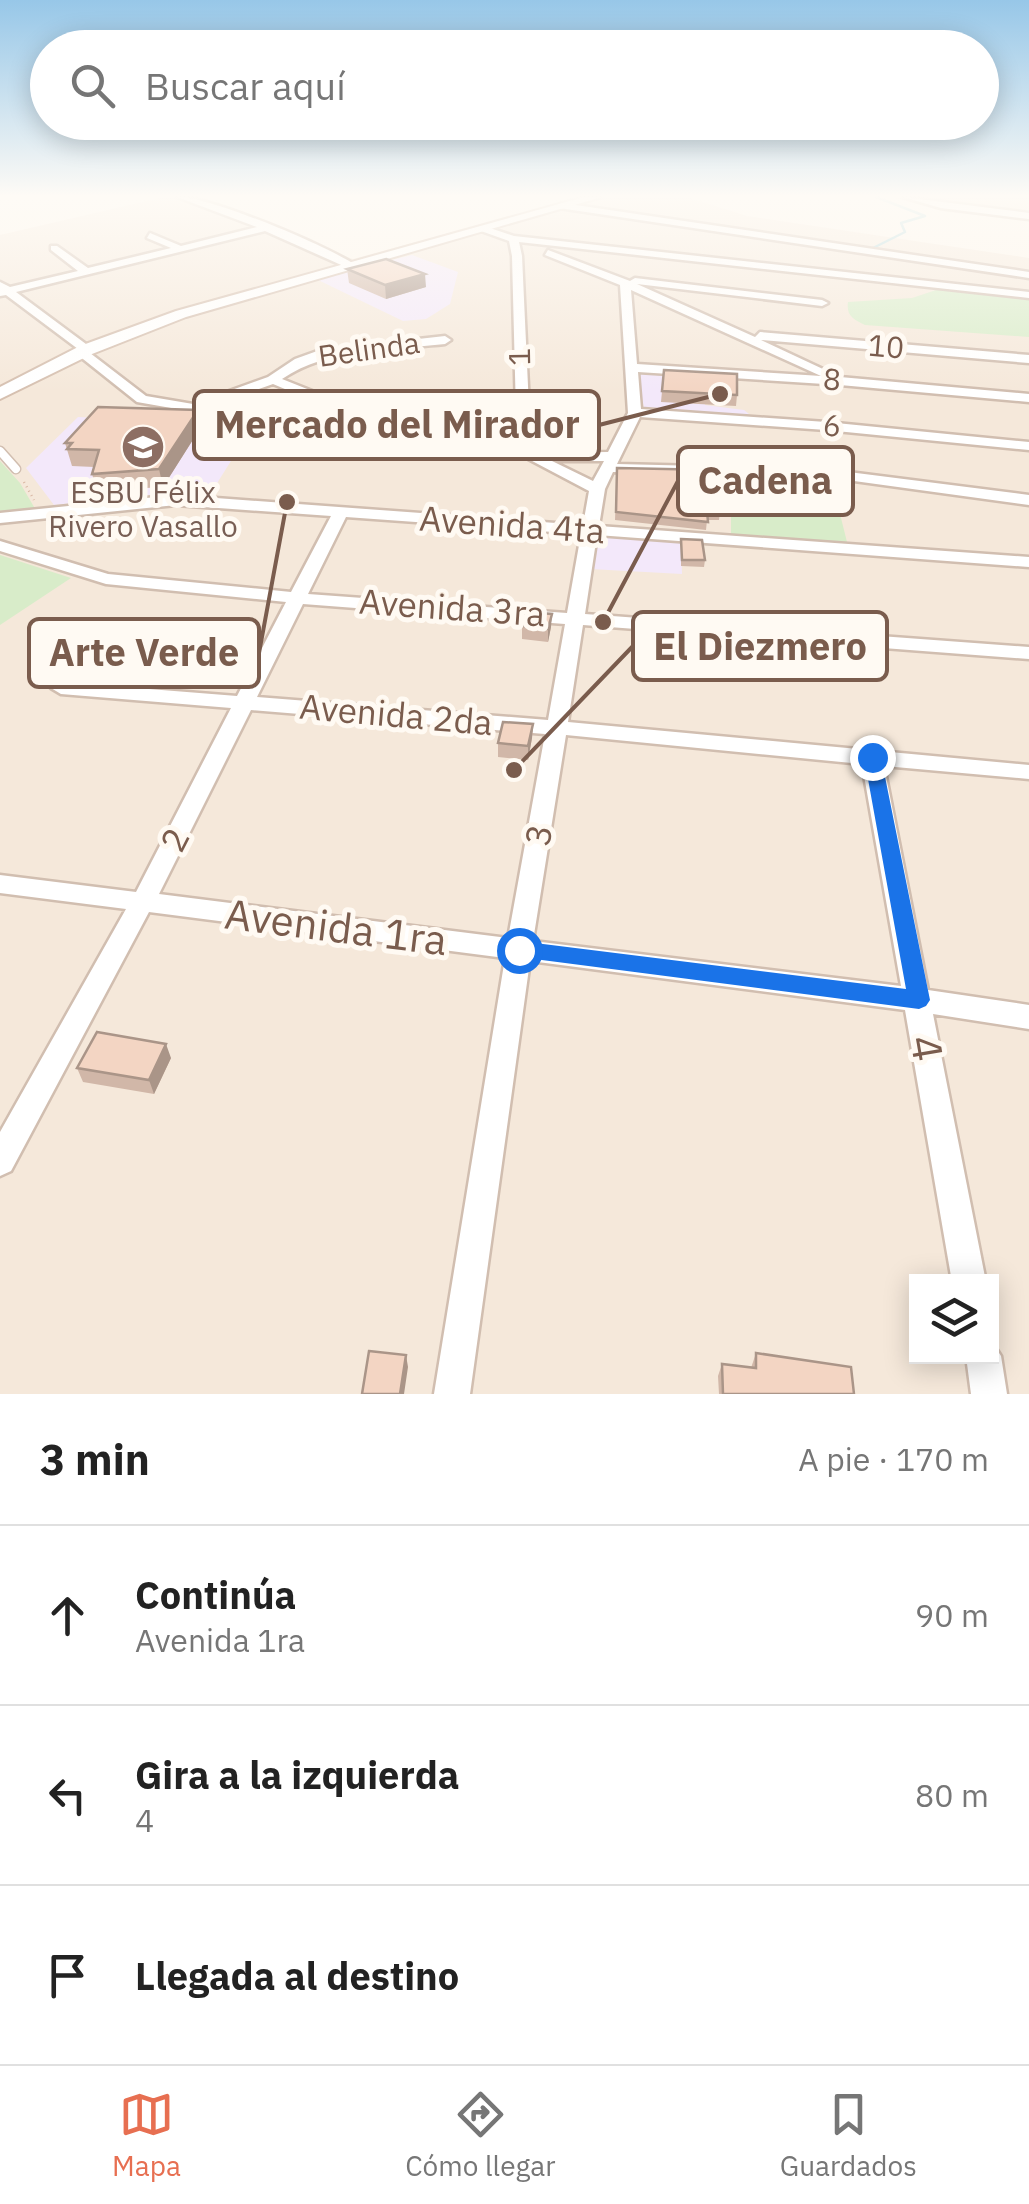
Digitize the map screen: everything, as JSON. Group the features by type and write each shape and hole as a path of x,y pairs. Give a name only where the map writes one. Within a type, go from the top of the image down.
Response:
{"main road":[{"path":"0,394 84,351 182,314 366,262"}],"street":[{"path":"73,262 86,272"},
{"path":"2,290 127,262"},
{"path":"343,262 352,266"},
{"name":"1","path":"517,262 522,447 529,458"},
{"path":"569,262 840,380"},
{"path":"731,262 1029,295"},
{"path":"940,262 1029,275"},
{"path":"620,282 822,303"},
{"name":"3","path":"452,1394 519,950 597,489 635,412 634,368 620,282"},
{"name":"Belinda","path":"2,290 142,398 179,407 204,406 274,380 300,362 324,353 445,340"},
{"name":"10","path":"743,335 1029,359"},
{"name":"8","path":"634,368 840,380 1029,398"},
{"path":"274,380 335,405 365,432"},
{"name":"6","path":"635,412 1029,446"},
{"path":"529,458 825,473 1029,500"},
{"path":"529,458 597,489"},
{"name":"Avenida 4ta","path":"0,518 176,500 1029,562"},
{"name":"2","path":"0,1161 142,903 340,514"},
{"name":"Avenida 3ra","path":"0,546 106,579 296,598 1029,653"},
{"name":"Avenida 2da","path":"61,688 558,728 1029,772"},
{"name":"4","path":"872,757 968,1274"},
{"name":"Avenida 1ra","path":"0,884 1029,1017"},
{"path":"984,1364 990,1394"}],"lane":[{"path":"0,452 16,470"}],"shaded area":[{"path":"0,262 1029,262 1029,1394 0,1394"},
{"path":"384,262 431,262 458,272 450,304 426,319 403,321 316,279"},
{"path":"637,372 706,375 705,405 749,414 699,415 644,408"},
{"name":"ESBU Félix Rivero Vasallo","path":"78,417 253,426 214,488 54,505 26,468"},
{"path":"594,535 681,541 682,574 590,569"}],"green space":[{"path":"939,289 982,290 1029,300 1029,337 865,325 848,311 848,302 912,298"},
{"path":"0,461 20,483 37,512 0,518"},
{"path":"731,498 839,510 847,542 731,534"},
{"path":"0,555 71,578 0,625"}],"building":[{"path":"394,262 425,274 385,285 347,269"},
{"path":"664,370 737,374 737,395 662,391"},
{"path":"98,407 198,410 159,469 92,474 99,450 67,449 72,443 65,443"},
{"path":"617,468 714,470 720,512 707,511 708,522 616,512"},
{"path":"681,539 702,540 705,560 682,560"},
{"path":"526,612 552,614 548,629 522,626"},
{"path":"503,722 533,724 528,746 498,743"},
{"path":"97,1032 166,1044 149,1080 77,1068"},
{"path":"369,1351 406,1355 400,1394 362,1394"},
{"path":"756,1353 851,1367 854,1394 723,1394 722,1364 756,1368"}],"place":[{"name":"Mercado del Mirador","path":"720,394"},
{"name":"ESBU Félix Rivero Vasallo","path":"143,447"},
{"name":"Arte Verde","path":"287,502"},
{"name":"Cadena","path":"603,622"},
{"name":"El Diezmero","path":"514,770"}],"route":[{"path":"519,950 919,1000 872,757"}]}
